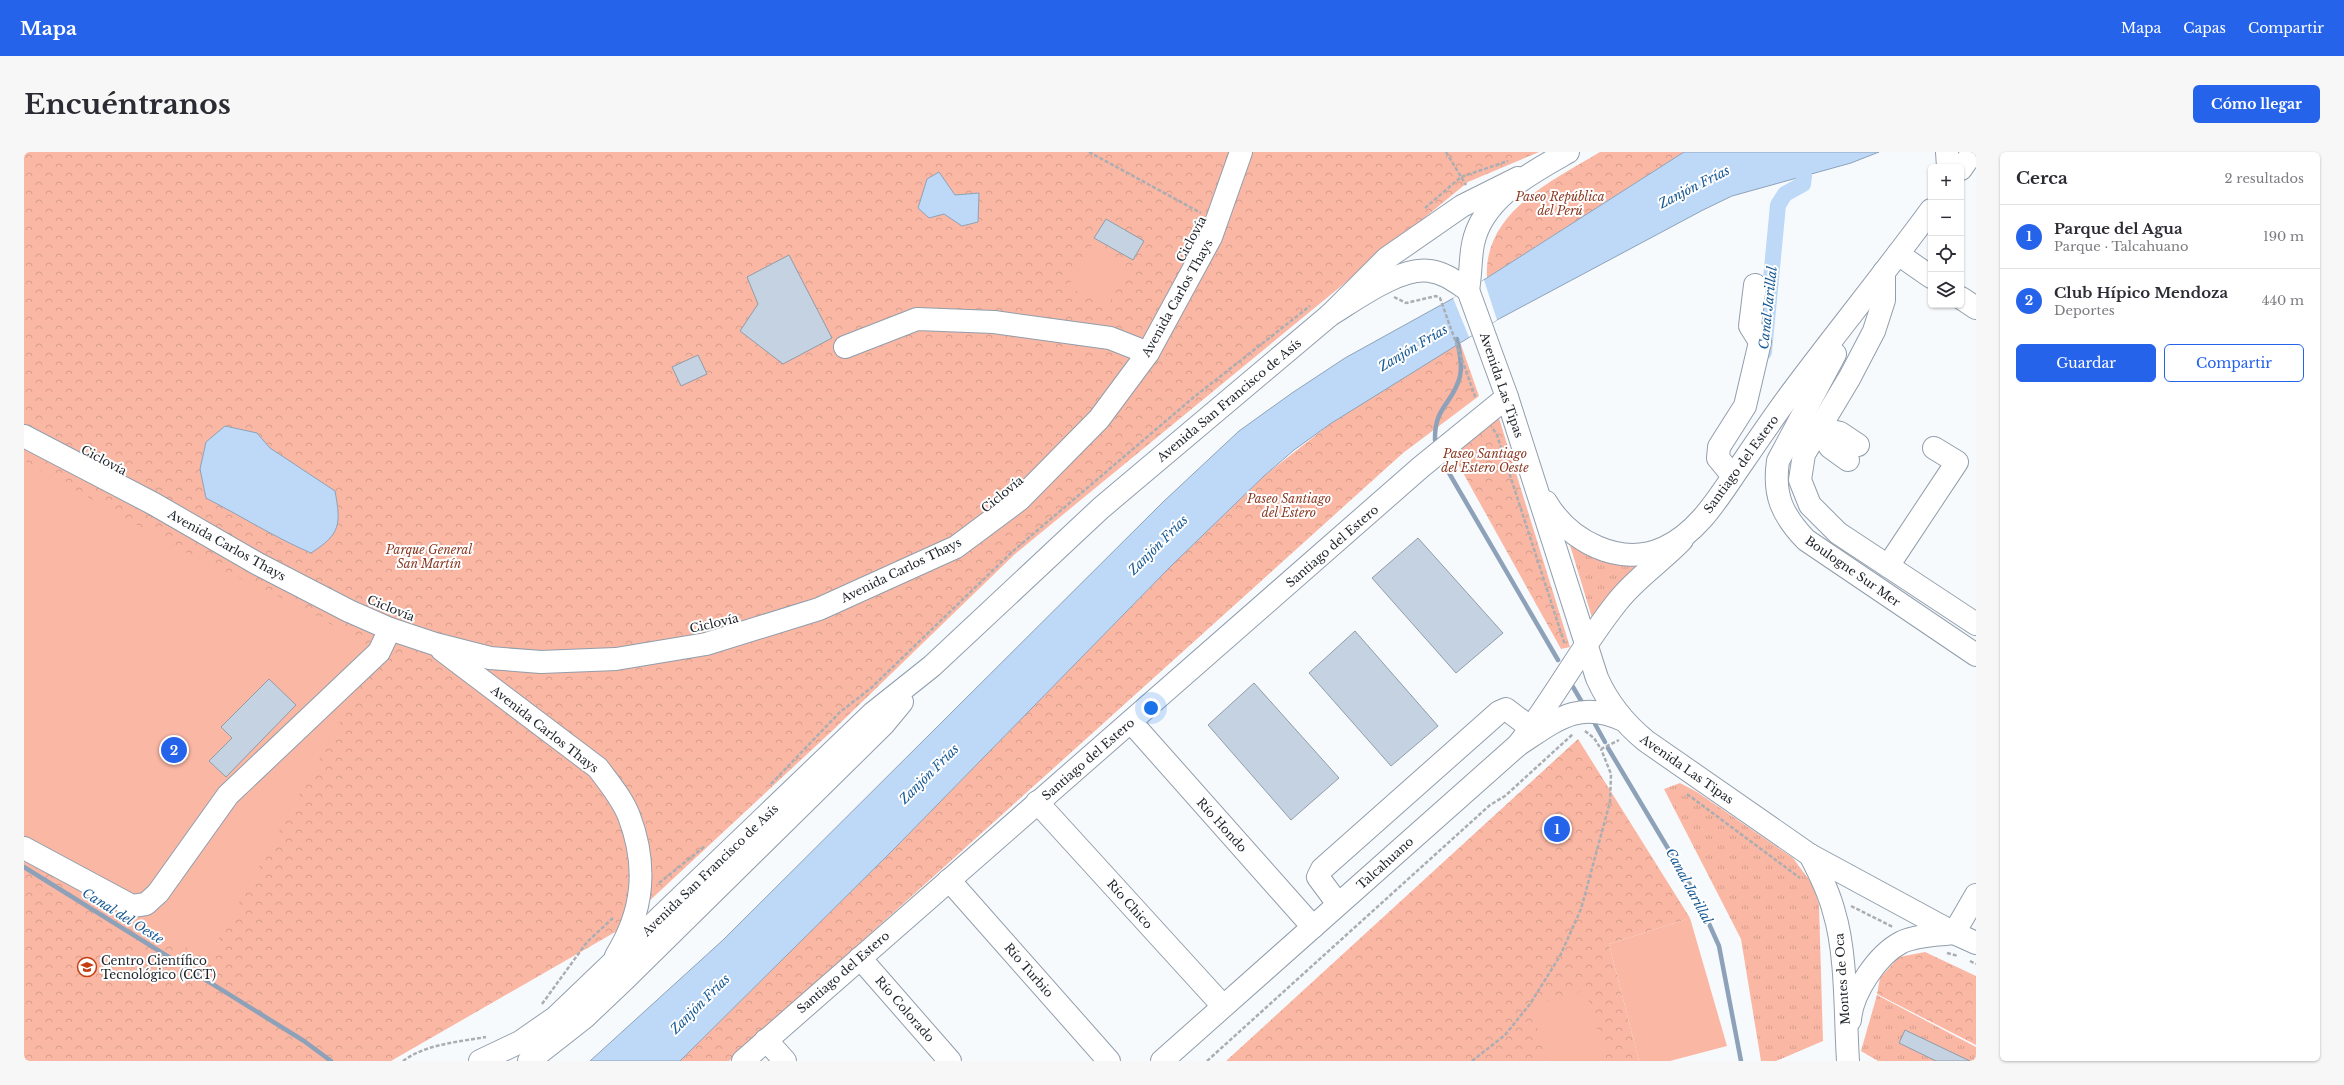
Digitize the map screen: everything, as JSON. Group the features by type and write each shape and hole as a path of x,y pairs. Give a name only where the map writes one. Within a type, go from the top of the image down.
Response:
{"main road":[{"name":"Avenida Carlos Thays","path":"24,436 154,504 258,564 349,612 390,629 435,644 498,659 541,662 616,659 706,644 819,609 956,547 1019,500 1099,419 1148,353 1211,237 1241,152"},
{"path":"1322,309 1408,273 1428,270 1444,274 1468,290 1473,242 1482,220 1491,206 1502,196 1547,164 1568,152"},
{"path":"1947,152 1948,164"},
{"path":"1964,165 1974,152"},
{"name":"Avenida San Francisco de Asís","path":"480,1061 520,1042 556,1017 873,713 932,666 1101,508 1322,309 1387,258 1474,200 1547,164"},
{"name":"Santiago del Estero","path":"1586,645 1628,590 1690,532 1715,501 1796,388 1928,214"},
{"path":"1898,254 1928,275"},
{"path":"1853,453 1840,433 1819,428 1874,331 1884,300 1878,280"},
{"name":"Boulogne Sur Mer","path":"1878,280 1778,460 1775,480 1778,496 1788,519 1806,540 1976,656"},
{"path":"1735,472 1727,469 1718,458 1719,447 1745,406 1760,342 1750,326 1755,285"},
{"name":"Avenida Las Tipas","path":"1468,290 1507,397 1586,645 1604,694 1620,728 1646,741 1810,855 1954,933 1976,943"},
{"path":"1964,300 1976,308"},
{"path":"845,347 917,319 994,322 1110,338 1148,353"},
{"name":"Santiago del Estero","path":"743,1061 1037,802 1131,722 1421,468 1507,397"},
{"name":"Boulogne Sur Mer","path":"1819,428 1804,454 1800,480 1810,505 1838,533 1976,623"},
{"path":"1888,566 1957,462 1934,448"},
{"name":"Avenida Las Tipas","path":"1533,480 1558,521 1580,538 1604,551 1630,554 1648,553 1664,548 1690,532"},
{"path":"24,848 132,906 146,904 158,893 228,795 379,652 390,629"},
{"name":"Avenida Carlos Thays","path":"435,644 598,768 615,790 629,815 637,843 641,877 640,898 630,934 609,966"},
{"name":"Talcahuano","path":"1162,1061 1525,736 1586,645"},
{"name":"Avenida San Francisco de Asís","path":"528,1061 584,1017 624,980 883,725 932,666"},
{"path":"1338,904 1318,877 1322,869 1499,712 1506,709 1525,736 1562,716 1572,713 1602,713 1620,728"},
{"name":"Río Hondo","path":"1131,722 1313,927"},
{"name":"Río Chico","path":"1037,802 1224,1006"},
{"name":"Montes de Oca","path":"1810,855 1826,885 1835,913 1841,943 1848,1061"},
{"name":"Río Turbio","path":"949,880 1109,1061"},
{"path":"1954,933 1976,895"},
{"name":"Montes de Oca","path":"1848,1061 1850,1015 1859,991 1873,967 1889,950 1903,942 1954,933"},
{"name":"Río Colorado","path":"860,958 950,1061"},
{"path":"766,1040 785,1061"}],"path":[{"path":"1089,152 1217,221"},
{"path":"1446,152 1462,177 1474,200"},
{"path":"1423,210 1462,177 1513,160"},
{"path":"1443,303 1478,407 1497,435 1551,605 1574,664"},
{"path":"766,789 797,755 840,712 872,688 1012,552 1194,397 1322,309"},
{"path":"1601,749 1620,740 1620,728"},
{"path":"1207,1061 1490,805 1505,796 1578,730"},
{"path":"1472,1061 1505,1035 1530,1004 1560,956 1580,909 1610,802 1611,774 1601,749 1594,738 1582,730"},
{"path":"640,898 706,846"},
{"path":"538,1009 587,942 617,915"},
{"path":"403,1061 412,1055 432,1047 493,1035"}],"green space":[{"name":"Parque General San Martín","path":"24,152 1539,152 1468,182 1015,554 832,731 617,931 391,1061 24,1061"},
{"name":"Paseo República del Perú","path":"1600,152 1684,152 1487,278 1489,255 1496,235 1508,217 1524,201 1542,187"},
{"path":"1091,246 1130,268 1106,308 1068,286"},
{"name":"Paseo Santiago del Estero","path":"1460,342 1479,396 1403,453 729,1061 680,1061 894,849 1171,566 1264,476 1330,424"},
{"name":"Paseo Santiago del Estero Oeste","path":"1498,415 1570,647 1561,649 1452,453"},
{"path":"24,461 181,550 302,608 379,652 207,960 24,848"},
{"path":"1569,542 1592,557 1642,562 1593,621"},
{"path":"1578,739 1690,918 1609,944 1639,1061 1226,1061"},
{"path":"1680,783 1697,792 1793,858 1813,885 1819,905 1823,1041 1776,1061 1761,1061 1741,939 1664,789"},
{"path":"1690,918 1727,1046 1670,1061 1639,1061 1609,944"},
{"path":"1925,952 1976,976 1976,1045 1877,994 1880,978 1899,957"},
{"path":"1585,990 1607,1061 1547,1061 1531,1006"},
{"path":"1877,995 1976,1047 1976,1061 1878,1061 1861,1051"}],"water":[{"name":"Zanjón Frías","path":"1684,152 1879,152 1851,163 1732,196 1703,210 1497,320 1330,424 1294,450 1264,476 1171,566 894,849 680,1061 590,1061 723,940 1163,502 1239,431 1292,393 1345,358 1468,290"},
{"path":"939,172 955,195 979,193 978,222 962,226 944,214 929,218 918,208 927,179"},
{"path":"225,426 257,433 270,448 335,491 338,520 333,534 321,546 311,553 206,498 200,469 206,442"}],"pier":[{"path":"1484,280 1497,320 1469,337 1453,298"}],"building":[{"path":"1106,219 1144,241 1133,260 1094,238"},
{"path":"789,255 832,338 783,364 740,331 758,304 747,277"},
{"path":"698,355 707,374 681,386 672,367"},
{"path":"1418,538 1503,633 1456,673 1372,578"},
{"path":"1355,631 1438,726 1391,766 1309,673"},
{"path":"269,679 296,705 226,777 209,761 232,738 221,727"},
{"path":"1254,683 1339,778 1291,820 1208,725"},
{"path":"1905,1030 1970,1061 1936,1061 1899,1043"}],"waterway":[{"name":"Canal Jarillal","path":"1764,352 1778,205 1785,194 1803,184 1804,176"},
{"path":"1435,440 1438,419 1453,393 1460,376 1461,362 1457,339"},
{"path":"1442,461 1558,660"},
{"name":"Canal Jarillal","path":"1573,687 1583,704"},
{"name":"Canal Jarillal","path":"1595,724 1605,742"},
{"name":"Canal Jarillal","path":"1608,748 1697,897 1719,946 1741,1061"},
{"name":"Canal del Oeste","path":"24,867 304,1041 331,1061"}],"place":[{"name":"Club Hípico Mendoza","path":"174,750"},
{"name":"Parque del Agua","path":"1557,829"},
{"name":"Centro Científico Tecnológico (CCT)","path":"87,967"}]}
